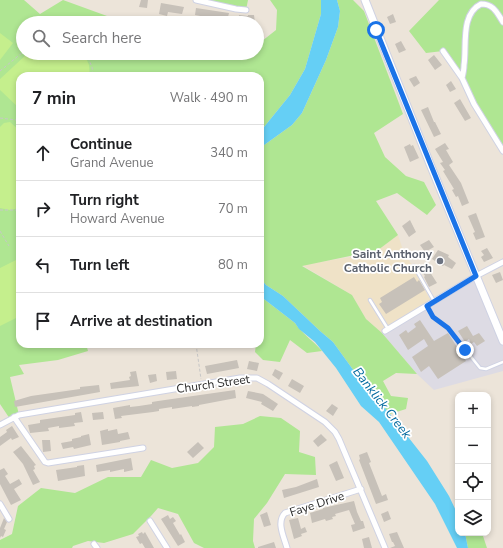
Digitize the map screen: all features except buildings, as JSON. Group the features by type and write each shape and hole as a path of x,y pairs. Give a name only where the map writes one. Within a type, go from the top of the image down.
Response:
{"street":[{"path":"198,0 246,10"},
{"path":"365,0 430,164 503,341"},
{"path":"462,78 466,30 472,12 482,4 491,5 503,22"},
{"path":"443,50 462,78 474,104 503,151"},
{"path":"387,331 476,276 503,262"},
{"name":"Church Street","path":"0,425 14,416 251,377 257,378 331,427 339,439 385,548"},
{"path":"14,416 44,462 48,463 143,448"},
{"name":"Faye Drive","path":"287,548 280,523 282,516 285,513 361,489"},
{"path":"0,504 9,519"},
{"path":"150,521 167,548"}],"lane":[{"path":"414,266 434,301"},
{"path":"370,300 387,331"},
{"path":"427,306 433,317 448,328 480,368 486,369 503,362"}],"path":[{"path":"0,71 16,58"},
{"path":"89,60 93,72"},
{"path":"0,118 16,120"},
{"path":"0,210 16,210"},
{"path":"0,231 9,246"},
{"path":"196,348 201,385"}],"shaded area":[{"path":"398,235 402,247 432,303 382,333 366,319 352,295 302,265 374,253"},
{"path":"476,276 503,341 503,371 434,390 417,374 382,333"}],"green space":[{"path":"0,0 24,0 40,14 63,0 107,16 16,16 16,60 264,60 264,39 276,30 277,10 270,0 321,0 321,14 305,69 290,95 264,127 264,72 16,72 16,348 87,348 88,351 58,360 19,365 24,374 10,377 19,415 10,419 0,404"},
{"path":"198,0 248,0 246,10"},
{"path":"337,0 353,0 364,11 403,114 374,133 385,157 406,176 424,182 436,205 427,215 397,193 376,201 398,235 374,253 350,256 302,266 352,295 366,319 382,333 417,374 396,373 383,381 391,396 408,398 406,409 390,414 359,378 333,342 283,296 264,283 264,145 292,125 302,113 326,60 338,27 340,11"},
{"path":"439,0 503,0 503,151 443,51 426,53 409,31"},
{"path":"0,33 13,43 0,60"},
{"path":"20,60 87,60 89,65 90,72 16,72 16,105 0,90 0,79"},
{"path":"10,122 16,127 16,209 10,210 0,208 0,127 4,123"},
{"path":"16,260 16,318 0,326 0,268"},
{"path":"264,299 295,323 301,331 322,351 307,353 290,340 280,362 263,360 255,352 256,348 264,348"},
{"path":"260,416 281,418 300,431 299,452 315,457 316,475 285,474 267,503 254,519 253,541 255,548 204,548 194,543 178,514 158,508 133,534 104,543 88,541 73,546 72,548 0,548 0,540 12,534 18,506 41,488 75,493 108,477 141,477 151,460 172,468 198,463 214,447 215,427 243,424"},
{"path":"466,536 483,536 487,548 468,548"}],"water":[{"path":"321,0 337,0 340,11 338,27 326,60 302,113 292,125 264,145 264,127 290,95 305,69 321,14"},
{"path":"264,283 283,296 333,342 359,378 427,461 449,496 455,509 455,536 466,536 468,548 457,548 435,504 379,422 361,406 336,368 315,342 299,329 295,323 264,299"}],"place":[{"name":"Saint Anthony Catholic Church","path":"440,261"}],"route":[{"path":"376,30 476,276 427,306 433,317 448,328 465,350"}],"water label":[{"name":"Banklick Creek","path":"382,403"}]}
